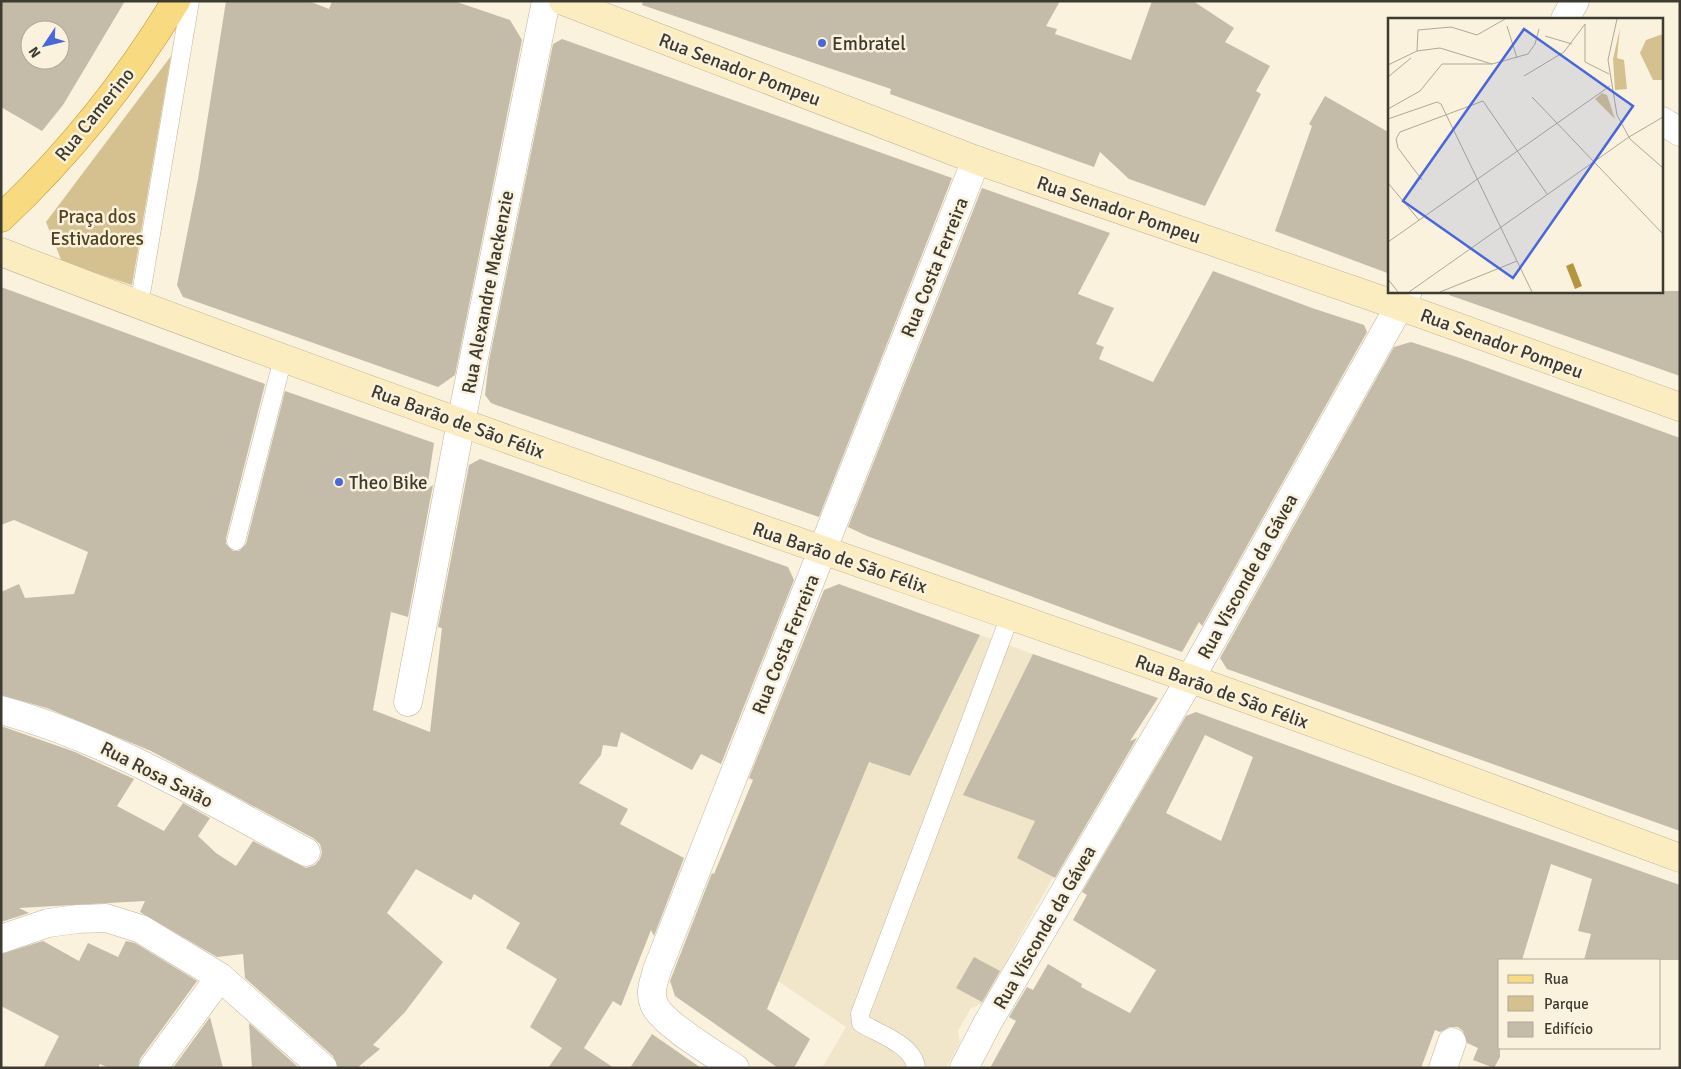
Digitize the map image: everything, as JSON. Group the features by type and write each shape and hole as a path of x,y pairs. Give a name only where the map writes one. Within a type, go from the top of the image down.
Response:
{"main road":[{"name":"Rua Camerino","path":"1,218 52,167 95,115 135,64 176,1"}],"street":[{"name":"Rua Alexandre Mackenzie","path":"408,702 461,422 546,1"},
{"name":"Rua Senador Pompeu","path":"563,1 976,160 1404,299 1680,407"},
{"path":"1566,18 1575,1"},
{"path":"1664,122 1680,132"},
{"name":"Rua Costa Ferreira","path":"735,1068 664,1018 654,1005 651,991 657,970 976,160"},
{"name":"Rua Barão de São Félix","path":"1,252 139,306 283,358 822,552 1190,679 1680,858"},
{"name":"Rua Visconde da Gávea","path":"964,1068 993,1013 1190,679 1404,299"},
{"name":"Rua Rosa Saião","path":"1,710 48,723 130,757 306,852"},
{"path":"1,939 48,923 106,918 141,928 220,976 323,1068"},
{"path":"153,1068 220,976"},
{"path":"1443,1068 1452,1042"}],"lane":[{"path":"139,306 190,1"},
{"path":"236,541 283,358"},
{"path":"916,1068 915,1060 909,1051 861,1023 860,1014 1010,616"}],"shaded area":[{"path":"980,635 1033,654 1035,821 1017,858 1053,877 983,1003 971,1008 958,1031 960,1043 946,1068 822,1068 846,1027 778,981 869,762 910,776"}],"green space":[{"name":"Praça dos Estivadores","path":"171,56 132,285 62,262 46,222"}],"building":[{"path":"1,1 125,1 63,105 42,131 1,107"},
{"path":"226,1 309,1 329,9 332,1 454,1 510,20 522,40 455,375 438,387 183,297 177,285 198,179"},
{"path":"643,1 1060,1 1046,26 1057,29 1055,34 1131,60 1152,1 1193,1 1234,28 1225,42 1270,66 1256,91 1261,94 1205,206 1129,179 1100,152 1094,167 890,94 891,89 642,5"},
{"path":"562,39 952,178 819,517 496,405 491,403 485,395 489,361 553,44"},
{"path":"1325,96 1388,132 1388,273 1275,231 1312,126 1309,124"},
{"path":"982,188 1110,233 1078,294 1114,308 1096,344 1104,347 1099,359 1153,382 1213,271 1312,308 1364,325 1367,332 1202,626 1199,622 1182,652 867,536 848,527"},
{"path":"1,287 265,384 226,538 226,544 233,551 239,551 246,544 285,391 434,443 427,489 433,485 408,617 391,612 373,710 430,732 442,628 438,627 469,465 480,459 788,567 794,580 721,764 701,754 692,770 621,732 617,747 603,745 601,755 579,783 628,809 620,824 684,858 654,936 651,930 621,1006 613,1001 584,1048 614,1068 548,1068 562,1048 530,1027 557,979 506,948 520,923 474,894 471,900 416,869 387,913 443,962 405,1012 373,1045 380,1049 357,1068 338,1068 333,1056 245,978 243,954 217,957 140,912 145,901 19,908 29,913 1,922 1,726 75,752 134,779 117,806 164,831 183,803 210,818 198,836 216,853 236,866 253,841 306,868 315,865 320,859 322,852 320,844 313,838 151,751 47,708 1,695 1,592 19,584 25,598 74,594 88,552 14,520 1,525"},
{"path":"1680,291 1680,376 1449,295 1450,292"},
{"path":"1411,342 1680,438 1680,831 1227,669 1220,658 1394,347"},
{"path":"839,584 980,635 910,776 869,762 767,1009 810,1039 794,1068 778,1068 675,996 670,981 712,873 714,874 753,780 749,778 824,590"},
{"path":"1033,654 1158,698 1130,741 1137,738 1055,878 1017,858 1035,821 963,795"},
{"path":"1196,712 1680,885 1680,960 1584,959 1591,934 1578,931 1592,879 1551,864 1522,959 1498,959 1498,1049 1500,1049 1500,1057 1494,1068 1473,1060 1478,1048 1467,1043 1463,1031 1458,1027 1450,1027 1440,1032 1435,1030 1421,1068 990,1068 1016,1021 1009,1017 1027,987 1033,990 1048,964 1082,984 1081,987 1130,1013 1156,970 1073,920 1087,895 1082,892 1186,716","holes":["1205,735 1253,757 1221,841 1166,813"]},
{"path":"43,941 79,961 88,943 118,957 126,941 135,943 197,981 140,1059 138,1068 109,1068 100,1064 98,1068 43,1068 59,1036 1,1006 1,954"},
{"path":"974,957 1000,971 982,1002 956,988"},
{"path":"210,1017 223,1068 173,1068"},
{"path":"249,1023 299,1068 252,1068"},
{"path":"652,1034 701,1068 630,1068"}],"place":[{"name":"Embratel","path":"822,43"},
{"name":"Theo Bike","path":"339,482"}]}
